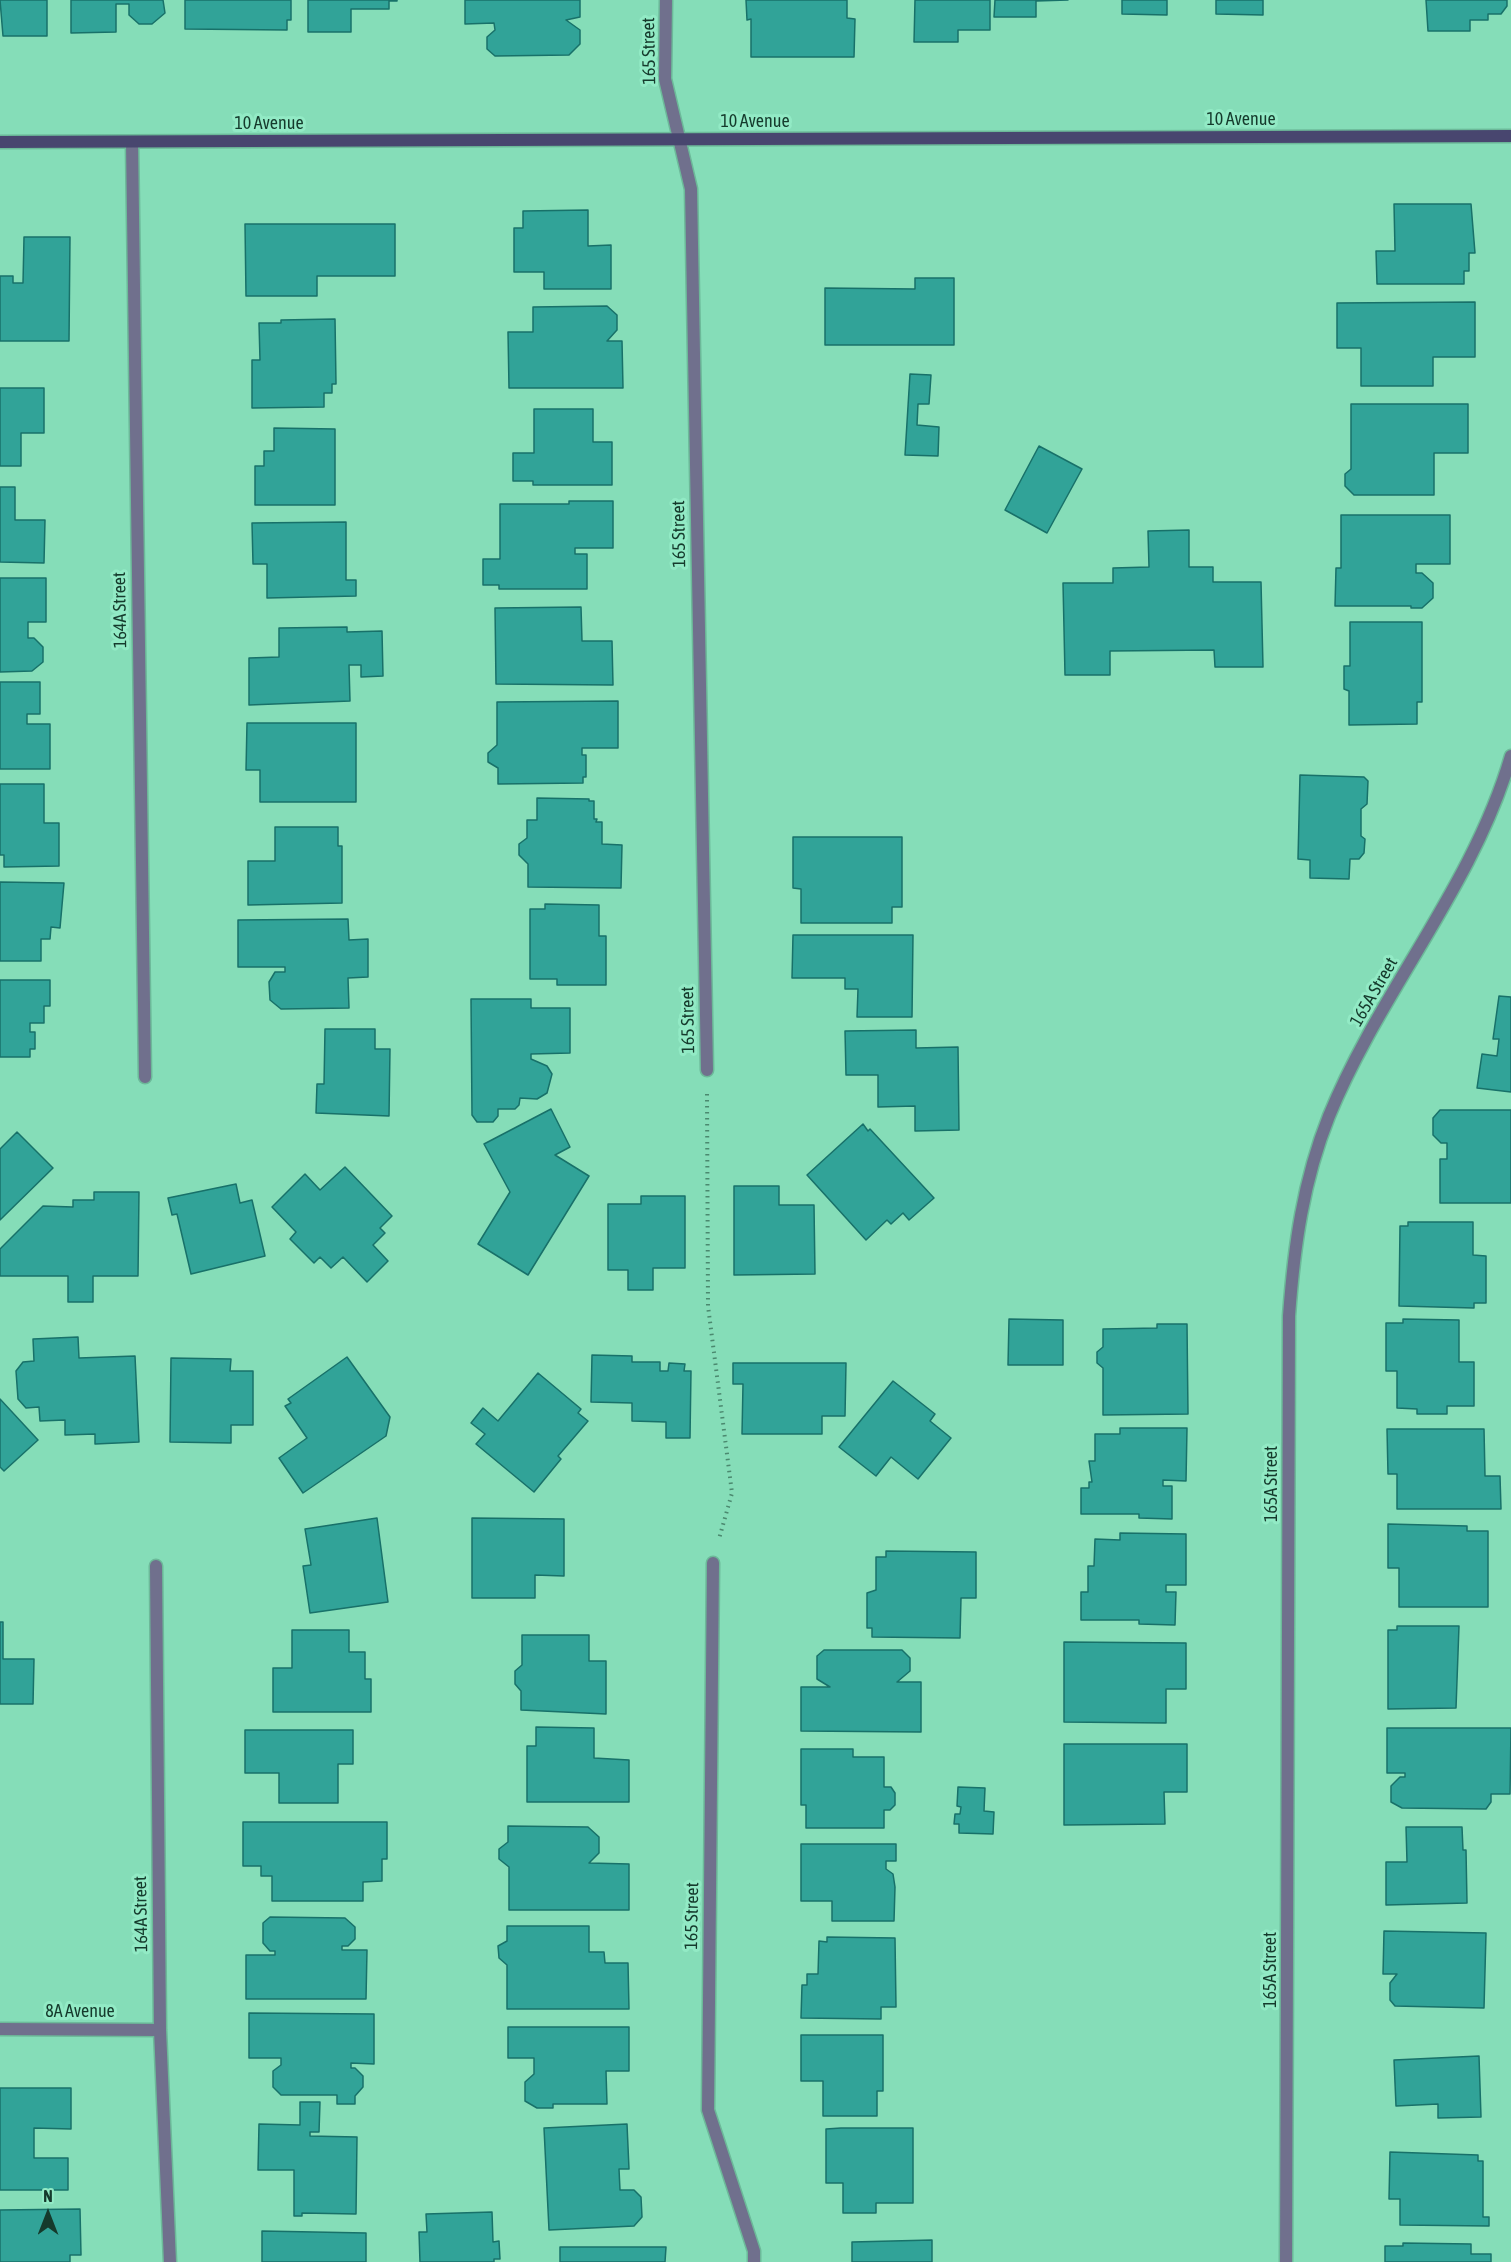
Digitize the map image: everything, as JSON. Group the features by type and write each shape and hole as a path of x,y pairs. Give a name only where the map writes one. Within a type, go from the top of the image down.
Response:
{"street":[{"name":"165 Street","path":"666,0 665,79 691,189 707,1070"},
{"name":"10 Avenue","path":"0,142 1511,136"},
{"name":"164A Street","path":"132,142 145,1077"},
{"name":"165A Street","path":"1286,2262 1289,1316 1294,1248 1307,1181 1329,1116 1359,1054 1471,859 1509,772 1511,756"},
{"name":"165 Street","path":"713,1563 708,2110 754,2251 754,2262"},
{"name":"164A Street","path":"156,1566 160,2030 170,2262"},
{"name":"8A Avenue","path":"0,2029 160,2030"}],"path":[{"path":"707,1070 708,1306 732,1493 713,1563"}],"building":[{"path":"0,0 47,0 47,36 3,36"},
{"path":"71,0 163,0 165,13 152,24 139,24 129,15 129,4 116,4 116,32 71,33"},
{"path":"185,0 291,0 291,20 287,20 287,30 185,29"},
{"path":"308,0 397,1 389,1 389,9 351,9 351,32 308,32"},
{"path":"465,0 580,0 580,17 566,20 580,30 580,44 569,55 495,56 487,49 487,37 495,30 494,23 465,24"},
{"path":"746,0 847,0 847,18 855,19 854,57 751,57 751,19 747,20"},
{"path":"915,0 990,0 990,30 958,30 958,42 914,42"},
{"path":"995,0 1068,0 1036,1 1036,17 994,17"},
{"path":"1122,0 1167,0 1167,15 1122,14"},
{"path":"1216,0 1263,0 1263,15 1216,14"},
{"path":"1426,0 1507,0 1507,6 1501,14 1488,14 1488,20 1470,20 1470,31 1428,31"},
{"path":"1394,204 1471,204 1475,253 1469,253 1469,271 1464,271 1464,284 1377,284 1376,251 1395,251"},
{"path":"588,210 588,246 611,245 611,289 544,289 544,272 514,272 514,228 523,228 523,211"},
{"path":"245,224 395,224 395,276 317,276 317,296 246,296"},
{"path":"24,237 70,237 69,341 0,341 0,276 13,276 13,283 23,283"},
{"path":"915,278 954,278 954,345 825,345 825,288 915,289"},
{"path":"1475,302 1475,357 1433,357 1433,386 1361,386 1361,348 1337,348 1337,303"},
{"path":"607,306 617,315 617,330 607,341 622,341 623,388 509,388 508,332 533,332 533,307"},
{"path":"335,319 336,384 332,384 332,393 324,393 324,407 252,408 252,360 260,360 259,323 281,323 281,320"},
{"path":"910,374 931,375 929,404 918,404 917,425 939,427 938,456 905,455"},
{"path":"0,388 44,388 44,433 21,433 21,466 0,466"},
{"path":"1351,404 1468,404 1468,453 1434,453 1434,495 1354,495 1345,486 1345,474 1351,469"},
{"path":"534,409 593,409 593,442 612,442 612,485 533,485 533,481 513,481 513,453 534,453"},
{"path":"274,428 335,429 335,505 255,505 255,466 264,466 264,451 274,451"},
{"path":"1039,446 1082,469 1047,533 1005,510"},
{"path":"0,487 15,487 15,520 45,520 44,563 0,562"},
{"path":"569,501 613,501 613,548 575,548 575,554 587,554 587,589 499,589 499,585 483,585 483,559 500,559 500,504 569,504"},
{"path":"1341,515 1450,515 1450,564 1416,564 1416,573 1422,573 1433,583 1433,598 1422,608 1335,606 1336,568 1341,568"},
{"path":"346,522 346,580 356,580 356,596 267,598 267,564 253,564 252,523"},
{"path":"1189,530 1189,567 1213,567 1213,582 1261,582 1263,667 1215,667 1214,650 1110,651 1110,675 1065,675 1063,583 1113,583 1113,568 1149,567 1148,531"},
{"path":"0,578 46,578 46,622 28,622 28,638 34,638 43,647 43,662 32,671 0,672"},
{"path":"581,607 582,641 612,641 613,685 496,684 495,608"},
{"path":"1350,622 1422,622 1422,702 1417,702 1417,724 1349,725 1349,691 1344,689 1344,666 1350,666"},
{"path":"347,627 347,632 382,631 383,676 361,677 361,665 349,665 350,701 249,705 249,658 279,657 279,628"},
{"path":"0,682 40,682 40,714 27,714 27,724 50,724 50,769 0,769"},
{"path":"618,701 618,748 582,748 582,755 586,755 586,777 583,777 583,783 498,784 498,768 488,762 488,753 497,745 497,702"},
{"path":"247,723 356,723 356,802 260,802 260,770 246,770"},
{"path":"1300,775 1364,777 1368,781 1367,804 1361,809 1361,836 1365,839 1364,853 1359,859 1350,859 1349,879 1310,878 1310,860 1298,859"},
{"path":"0,784 44,784 44,823 59,823 59,866 4,867 4,855 0,855"},
{"path":"537,798 594,801 594,819 597,819 596,822 602,822 602,844 622,845 621,888 528,887 528,864 519,855 519,844 527,838 527,820 537,820"},
{"path":"275,827 338,827 338,846 342,846 342,903 248,905 248,861 275,861"},
{"path":"793,837 902,837 902,907 892,907 892,923 801,923 801,889 793,888"},
{"path":"0,882 64,883 60,928 51,927 50,939 41,939 41,961 0,961"},
{"path":"545,904 599,905 599,936 606,936 606,985 557,985 557,979 530,979 530,909 545,909"},
{"path":"348,919 349,940 368,939 368,977 348,978 349,1008 281,1009 270,1000 269,982 275,972 285,972 285,967 238,967 238,920"},
{"path":"793,935 913,935 912,1017 857,1017 858,989 845,989 845,978 792,978"},
{"path":"0,980 50,980 50,1006 44,1006 44,1023 30,1023 30,1032 35,1032 35,1049 30,1049 30,1057 0,1057"},
{"path":"1499,996 1511,997 1511,1092 1477,1088 1482,1054 1497,1056 1499,1039 1493,1039"},
{"path":"471,999 531,999 531,1008 570,1008 570,1053 531,1054 531,1059 547,1066 552,1074 547,1093 537,1099 520,1098 519,1105 515,1109 498,1109 498,1116 493,1122 477,1122 472,1115"},
{"path":"325,1029 375,1029 375,1049 390,1049 389,1116 316,1113 317,1084 324,1084"},
{"path":"916,1030 916,1048 958,1047 959,1130 915,1131 915,1106 878,1107 878,1075 846,1075 845,1031"},
{"path":"551,1109 570,1147 555,1155 589,1176 528,1275 478,1244 510,1192 484,1144"},
{"path":"1440,1110 1511,1110 1511,1203 1440,1203 1440,1159 1447,1159 1447,1143 1441,1143 1433,1135 1433,1118"},
{"path":"863,1124 934,1198 909,1220 903,1213 891,1224 887,1220 866,1240 807,1175"},
{"path":"17,1132 53,1168 0,1220 0,1149"},
{"path":"345,1167 392,1216 380,1228 385,1233 373,1245 388,1261 367,1282 343,1257 331,1268 320,1257 314,1263 290,1239 296,1232 272,1207 305,1174 320,1190"},
{"path":"236,1184 240,1203 252,1200 265,1256 191,1274 177,1214 172,1215 168,1198"},
{"path":"734,1186 779,1186 779,1205 814,1205 815,1274 734,1275"},
{"path":"94,1192 139,1192 138,1276 93,1276 93,1302 68,1302 68,1276 0,1276 0,1249 43,1206 73,1207 73,1200 94,1200"},
{"path":"641,1196 685,1196 685,1268 653,1268 653,1290 628,1290 628,1270 608,1270 608,1204 641,1204"},
{"path":"1408,1222 1473,1222 1473,1255 1486,1256 1486,1303 1474,1303 1474,1308 1399,1306 1400,1226 1408,1226"},
{"path":"1009,1319 1063,1320 1063,1365 1008,1365"},
{"path":"1403,1319 1459,1320 1459,1362 1474,1362 1474,1406 1447,1406 1447,1414 1417,1414 1417,1409 1397,1408 1397,1371 1386,1371 1386,1323 1403,1323"},
{"path":"1157,1324 1187,1324 1188,1414 1103,1415 1103,1368 1097,1363 1097,1352 1103,1347 1103,1329 1157,1328"},
{"path":"78,1337 79,1358 135,1356 139,1442 95,1444 95,1434 65,1435 65,1420 40,1421 39,1407 26,1408 18,1399 16,1371 23,1362 34,1361 33,1339"},
{"path":"592,1355 632,1356 632,1362 660,1362 660,1371 668,1371 669,1363 685,1364 684,1371 691,1371 690,1438 666,1438 666,1422 632,1421 632,1403 591,1402"},
{"path":"347,1357 390,1417 386,1436 303,1493 279,1458 307,1438 285,1406 291,1403 288,1399"},
{"path":"171,1358 231,1359 230,1371 253,1371 253,1425 231,1425 231,1443 170,1442"},
{"path":"733,1363 846,1363 845,1416 822,1416 822,1434 742,1434 743,1384 733,1384"},
{"path":"538,1373 581,1409 578,1413 588,1421 558,1456 561,1459 534,1492 476,1444 485,1434 471,1423 483,1408 498,1421"},
{"path":"893,1381 935,1414 930,1421 951,1438 918,1479 891,1457 876,1476 839,1447"},
{"path":"0,1399 38,1440 4,1471 0,1467"},
{"path":"1120,1428 1187,1428 1186,1481 1163,1480 1163,1486 1172,1486 1172,1519 1139,1518 1139,1514 1081,1514 1081,1488 1089,1488 1089,1482 1092,1482 1089,1461 1095,1461 1095,1434 1120,1434"},
{"path":"1387,1429 1484,1429 1485,1476 1500,1476 1501,1509 1397,1509 1397,1474 1388,1474"},
{"path":"377,1518 388,1602 310,1613 303,1566 311,1565 305,1529"},
{"path":"472,1518 564,1519 564,1576 535,1575 535,1598 472,1598"},
{"path":"1388,1524 1467,1526 1467,1531 1488,1531 1488,1607 1399,1607 1399,1568 1388,1568"},
{"path":"1120,1533 1186,1534 1186,1585 1166,1585 1166,1592 1176,1592 1175,1625 1139,1624 1139,1620 1081,1620 1081,1592 1088,1592 1088,1566 1094,1566 1095,1539 1120,1540"},
{"path":"886,1551 976,1552 976,1598 961,1598 960,1638 872,1637 872,1628 867,1628 867,1593 876,1590 876,1557 886,1557"},
{"path":"0,1622 3,1622 3,1659 34,1659 33,1704 0,1704"},
{"path":"1397,1626 1459,1626 1456,1708 1388,1709 1388,1630 1397,1630"},
{"path":"292,1630 349,1630 349,1652 365,1652 365,1679 371,1679 371,1712 273,1712 273,1668 292,1668"},
{"path":"522,1635 589,1635 589,1661 606,1661 606,1714 521,1710 521,1691 515,1684 515,1671 522,1665"},
{"path":"1064,1642 1186,1643 1186,1689 1166,1689 1166,1723 1064,1722"},
{"path":"824,1650 902,1650 910,1658 910,1671 897,1682 921,1682 921,1732 801,1731 801,1687 830,1687 817,1679 817,1656"},
{"path":"536,1727 594,1728 594,1758 629,1760 629,1802 527,1802 527,1746 536,1746"},
{"path":"1387,1728 1511,1728 1510,1794 1491,1794 1491,1802 1486,1809 1402,1808 1391,1802 1391,1786 1400,1777 1405,1777 1405,1773 1387,1773"},
{"path":"245,1730 353,1730 353,1764 338,1764 338,1803 279,1803 279,1773 245,1773"},
{"path":"1064,1744 1187,1744 1187,1792 1164,1792 1165,1824 1064,1825"},
{"path":"801,1749 853,1749 853,1757 884,1757 884,1787 891,1787 895,1793 895,1805 890,1810 884,1810 884,1828 806,1828 806,1805 801,1805"},
{"path":"958,1787 985,1788 984,1811 994,1812 993,1834 959,1833 959,1824 954,1824 955,1814 960,1814 961,1807 957,1806"},
{"path":"243,1822 387,1822 387,1859 382,1859 382,1881 363,1882 363,1901 272,1901 272,1876 261,1876 261,1866 243,1866"},
{"path":"508,1826 588,1827 599,1837 599,1853 589,1863 629,1864 629,1910 509,1910 509,1867 499,1859 499,1849 508,1842"},
{"path":"1406,1827 1462,1827 1463,1850 1466,1850 1467,1903 1386,1905 1386,1862 1407,1862"},
{"path":"801,1844 896,1844 896,1861 886,1861 886,1869 893,1874 895,1887 894,1921 832,1921 832,1901 801,1901"},
{"path":"270,1917 345,1918 355,1927 355,1939 348,1946 342,1946 342,1950 367,1950 366,1999 246,1999 246,1955 275,1955 275,1951 270,1951 263,1943 263,1923"},
{"path":"507,1926 589,1926 589,1952 604,1952 605,1963 628,1963 629,2009 507,2009 507,1965 499,1958 498,1946 507,1941"},
{"path":"1384,1931 1486,1933 1484,2008 1395,2006 1390,2000 1390,1983 1397,1974 1383,1974"},
{"path":"827,1937 895,1938 896,2007 881,2007 881,2019 801,2018 802,1985 807,1985 807,1974 818,1974 819,1941 827,1942"},
{"path":"249,2013 374,2014 374,2064 351,2063 351,2068 355,2068 363,2076 363,2087 355,2096 355,2104 337,2104 337,2095 281,2095 273,2087 273,2071 281,2065 281,2058 249,2058"},
{"path":"508,2027 629,2027 629,2071 606,2071 607,2104 553,2104 553,2108 537,2108 525,2101 525,2082 534,2074 534,2058 508,2058"},
{"path":"801,2035 883,2035 883,2091 877,2091 877,2116 823,2116 823,2081 801,2081"},
{"path":"1479,2056 1481,2117 1438,2118 1438,2104 1396,2106 1394,2060"},
{"path":"0,2088 71,2088 71,2129 34,2128 34,2158 68,2158 68,2190 0,2190"},
{"path":"300,2102 320,2102 319,2132 310,2132 310,2136 357,2137 356,2214 302,2213 302,2216 294,2216 294,2170 258,2170 259,2124 300,2125"},
{"path":"627,2124 629,2169 619,2169 620,2190 634,2190 641,2197 642,2217 634,2226 549,2230 544,2128"},
{"path":"913,2128 913,2203 876,2203 876,2213 843,2213 843,2183 826,2183 826,2129"},
{"path":"1390,2152 1478,2155 1478,2161 1483,2161 1483,2217 1489,2217 1489,2226 1400,2225 1400,2199 1389,2199"},
{"path":"80,2209 81,2255 70,2255 70,2262 0,2262 0,2210"},
{"path":"492,2212 493,2242 499,2241 500,2259 494,2259 494,2262 420,2262 419,2232 427,2232 426,2214"},
{"path":"262,2231 366,2233 366,2262 262,2262"},
{"path":"932,2240 932,2262 852,2262 852,2242"},
{"path":"1403,2243 1471,2244 1471,2254 1491,2254 1491,2262 1385,2262 1385,2246 1403,2246"},
{"path":"560,2247 666,2247 665,2262 560,2262"}]}
